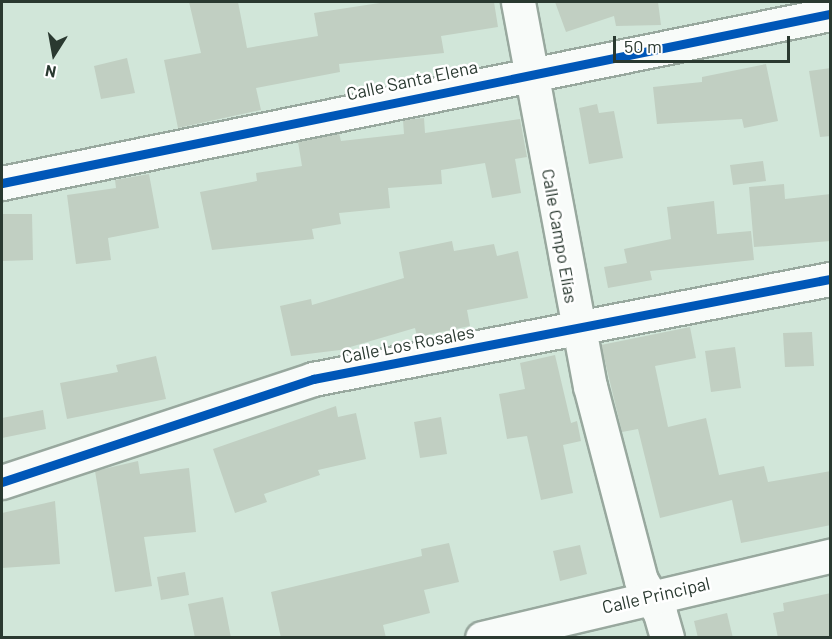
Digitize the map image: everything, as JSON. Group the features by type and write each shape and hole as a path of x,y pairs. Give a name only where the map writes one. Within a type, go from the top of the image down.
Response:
{"street":[{"name":"Calle Campo Elías","path":"518,2 577,328 640,580 650,597 667,638"},
{"name":"Calle Santa Elena","path":"2,183 531,73 770,13 831,14"},
{"name":"Calle Los Rosales","path":"2,482 313,379 831,279"},
{"name":"Calle Principal","path":"482,638 831,556"}],"building":[{"path":"189,2 238,2 247,48 318,36 314,13 386,2 494,2 498,27 441,36 444,53 339,64 340,72 256,88 261,110 178,128 164,60 201,53"},
{"path":"555,2 658,2 661,25 616,26 614,16 566,32"},
{"path":"127,58 135,93 101,99 94,66"},
{"path":"766,64 778,121 744,128 742,119 657,124 653,87 702,82 702,77"},
{"path":"831,68 831,136 820,137 809,71"},
{"path":"597,104 599,113 614,111 623,158 589,164 579,108"},
{"path":"424,118 425,133 520,119 527,157 515,159 521,193 492,198 485,163 441,170 442,184 388,188 390,208 339,213 341,224 312,229 314,239 212,250 200,192 257,181 256,173 302,166 298,142 339,133 341,141 404,134 403,120"},
{"path":"763,161 766,181 733,185 730,165"},
{"path":"149,174 159,228 108,238 111,260 76,264 67,195 116,188 115,180"},
{"path":"784,184 785,199 831,194 831,241 754,247 749,187"},
{"path":"714,201 717,234 751,231 754,260 650,271 652,280 608,288 604,267 627,263 624,249 671,239 667,207"},
{"path":"2,214 32,214 33,260 3,261"},
{"path":"452,241 454,251 494,244 497,256 518,251 528,298 467,310 470,326 417,337 415,328 340,350 291,356 280,306 311,299 312,305 404,278 399,252"},
{"path":"690,327 696,358 655,366 668,427 706,418 719,475 764,466 768,482 831,471 831,525 741,543 732,500 660,518 638,429 622,432 601,345"},
{"path":"812,332 814,366 785,367 783,333"},
{"path":"735,347 741,388 711,392 705,351"},
{"path":"555,355 571,423 577,421 581,441 563,445 573,493 541,500 527,436 507,439 499,394 525,389 520,363"},
{"path":"156,356 166,399 67,419 60,383 118,372 116,365"},
{"path":"336,406 338,417 356,413 366,459 318,470 320,475 264,494 267,502 235,513 213,449"},
{"path":"43,410 46,429 2,438 2,418"},
{"path":"441,417 447,454 420,458 414,422"},
{"path":"138,461 140,474 189,468 196,532 144,537 152,586 115,592 95,471"},
{"path":"55,501 60,564 2,568 2,513"},
{"path":"449,543 459,582 424,590 430,613 383,625 386,638 281,638 271,592 422,556 421,549"},
{"path":"580,545 587,574 560,581 553,551"},
{"path":"185,572 189,595 161,600 157,577"},
{"path":"831,593 831,638 778,638 773,613 784,611 783,603"},
{"path":"223,597 231,638 195,638 188,604"},
{"path":"727,613 733,638 698,638 694,621"}],"cycle path":[{"path":"2,183 830,14"},
{"path":"2,482 313,379 830,279"}]}
